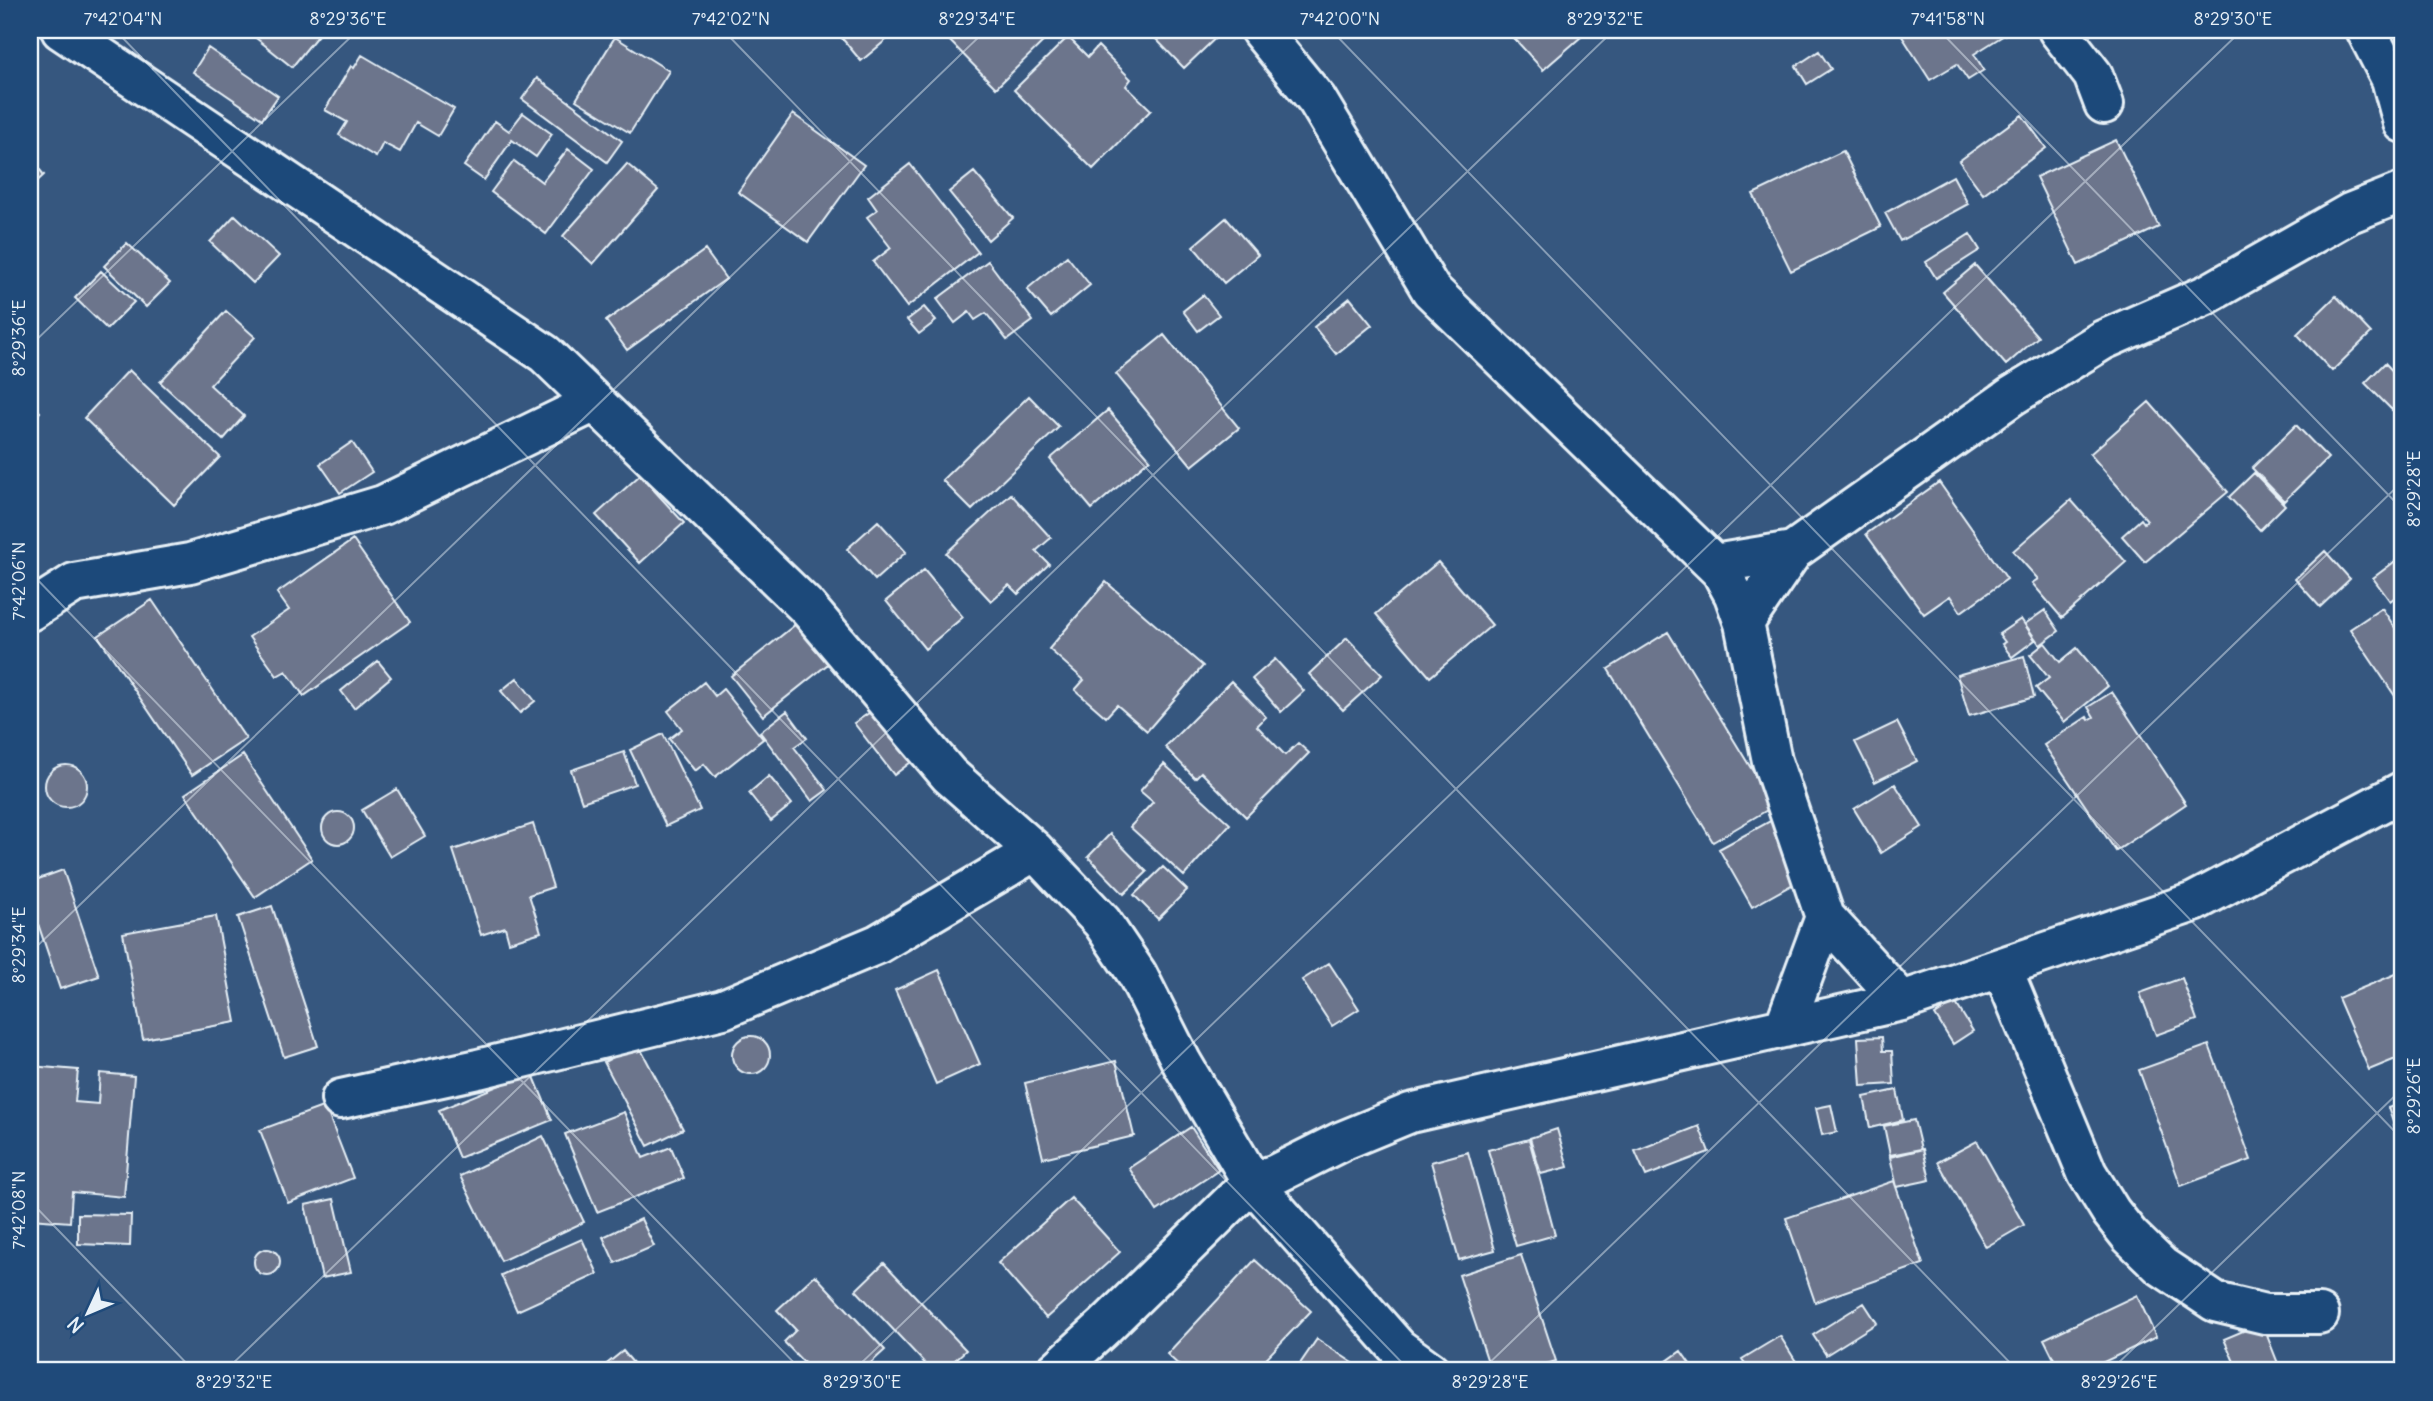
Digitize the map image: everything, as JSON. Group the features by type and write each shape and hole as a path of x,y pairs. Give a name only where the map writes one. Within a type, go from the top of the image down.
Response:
{"street":[{"path":"61,30 545,354 807,607 948,775 1035,851 1102,922 1137,974 1182,1063 1252,1182 1398,1348 1430,1371"},
{"path":"1260,30 1317,100 1431,290 1721,571 1734,595 1744,623 1772,761 1825,917 1902,1001"},
{"path":"2058,30 2092,75 2104,104"},
{"path":"2366,30 2391,79 2403,123"},
{"path":"1744,623 1793,551 2012,396 2103,340 2206,295 2350,213 2403,192"},
{"path":"30,611 74,583 190,563 383,505 595,402"},
{"path":"1713,564 1793,551"},
{"path":"1056,1371 1252,1182 1276,1174 1342,1141 1409,1113 1902,1001 2003,968 2194,902 2403,791"},
{"path":"341,1099 478,1069 723,1009 878,944 1035,851"},
{"path":"1784,1028 1825,917"},
{"path":"2003,968 2087,1173 2111,1212 2130,1236 2161,1265 2215,1302 2265,1314 2319,1314"}],"building":[{"path":"246,30 322,30 292,67"},
{"path":"835,30 898,30 861,61"},
{"path":"939,30 1055,30 996,88"},
{"path":"1161,30 1224,30 1184,68 1154,37"},
{"path":"1523,30 1589,30 1543,70 1514,38"},
{"path":"1898,30 2009,32 1974,54 1984,70 1968,80 1957,64 1930,80"},
{"path":"615,37 669,71 630,133 576,100"},
{"path":"1068,37 1088,57 1098,46 1131,79 1126,86 1151,110 1093,169 1014,90"},
{"path":"208,48 278,96 262,119 193,72"},
{"path":"1819,51 1831,69 1807,84 1796,66"},
{"path":"362,55 454,109 438,136 416,123 400,152 383,143 376,157 339,135 347,122 325,110 351,66 354,68"},
{"path":"537,78 622,141 607,162 522,99"},
{"path":"523,113 552,134 536,157 512,140 484,180 464,166 495,121 509,131"},
{"path":"793,114 864,165 808,242 738,192"},
{"path":"2022,115 2046,148 1983,194 1959,161"},
{"path":"2116,140 2159,227 2078,265 2036,177"},
{"path":"568,149 594,169 546,234 491,192 514,161 542,182"},
{"path":"1843,151 1881,227 1791,271 1753,194"},
{"path":"30,158 44,175 30,188"},
{"path":"627,164 658,190 593,264 563,236"},
{"path":"910,164 978,252 907,307 873,262 891,248 867,217 877,210 868,197"},
{"path":"974,172 1013,218 988,240 949,192"},
{"path":"1953,176 1968,204 1900,241 1885,213"},
{"path":"235,215 279,256 253,283 210,242"},
{"path":"1226,218 1258,255 1224,283 1193,246"},
{"path":"1970,234 1980,250 1936,278 1926,262"},
{"path":"127,243 170,283 146,307 104,266"},
{"path":"705,250 726,279 627,350 606,321"},
{"path":"1067,256 1090,285 1051,317 1027,289"},
{"path":"988,261 1033,321 1007,340 986,313 975,320 969,312 955,323 937,299"},
{"path":"1975,265 2038,337 2006,365 1943,292"},
{"path":"101,271 134,302 107,329 75,298"},
{"path":"1203,295 1219,315 1198,331 1183,311"},
{"path":"2336,296 2371,333 2332,371 2297,334"},
{"path":"1350,298 1372,325 1336,354 1314,327"},
{"path":"924,307 936,321 919,334 907,320"},
{"path":"226,311 255,337 210,385 244,416 223,440 160,382"},
{"path":"1164,335 1239,428 1192,466 1116,374"},
{"path":"2385,363 2403,382 2403,399 2392,410 2365,383"},
{"path":"129,370 220,457 174,505 84,418"},
{"path":"1029,396 1059,427 972,510 942,480"},
{"path":"30,402 40,412 30,423"},
{"path":"2149,402 2228,492 2145,562 2122,536 2141,519 2144,523 2147,520 2090,454"},
{"path":"1108,410 1150,459 1092,509 1050,459"},
{"path":"2296,425 2328,458 2284,501 2252,468"},
{"path":"352,442 372,472 340,493 320,464"},
{"path":"2254,473 2285,505 2260,530 2229,497"},
{"path":"640,475 684,523 640,563 596,515"},
{"path":"1939,482 2007,579 1961,612 1950,596 1924,614 1866,534"},
{"path":"1011,494 1051,538 1036,551 1049,564 1018,594 1009,585 991,601 946,553"},
{"path":"2071,500 2126,562 2062,618 2032,583 2038,579 2013,551"},
{"path":"878,521 906,552 875,580 847,549"},
{"path":"353,540 410,622 304,696 286,671 277,676 249,637 289,610 277,593"},
{"path":"2325,551 2350,579 2320,607 2295,579"},
{"path":"2402,556 2403,591 2390,601 2373,578"},
{"path":"1438,562 1492,625 1430,677 1376,614"},
{"path":"924,570 963,617 925,649 886,601"},
{"path":"1106,582 1203,666 1147,731 1117,705 1106,717 1075,690 1084,680 1049,649"},
{"path":"152,600 246,739 192,775 98,636"},
{"path":"2382,608 2403,640 2403,708 2350,629"},
{"path":"2045,610 2059,631 2040,645 2025,624"},
{"path":"2021,619 2035,640 2012,657 2002,644 2005,642 1999,634"},
{"path":"796,624 828,664 763,716 731,676"},
{"path":"1668,632 1774,806 1713,842 1608,669"},
{"path":"1347,638 1382,675 1343,710 1309,674"},
{"path":"2045,643 2060,662 2077,648 2108,686 2064,722 2036,688 2049,678 2030,655"},
{"path":"2024,656 2034,697 1969,716 1957,675"},
{"path":"1275,659 1304,691 1281,712 1252,679"},
{"path":"378,661 391,677 354,708 341,691"},
{"path":"517,678 535,701 520,713 501,691"},
{"path":"1231,681 1266,717 1257,726 1285,755 1298,743 1309,753 1246,817 1201,772 1195,778 1165,747"},
{"path":"704,682 715,696 723,689 763,739 715,777 704,764 695,771 669,739 682,729 668,711"},
{"path":"2112,692 2186,804 2116,851 2044,745 2087,717 2089,720 2094,717 2088,707"},
{"path":"787,711 807,738 794,747 827,790 812,801 760,732"},
{"path":"872,711 911,762 894,775 854,723"},
{"path":"1897,722 1917,761 1875,782 1855,742"},
{"path":"663,734 700,810 666,826 630,750"},
{"path":"624,752 635,784 582,802 571,770"},
{"path":"243,755 312,859 255,897 185,794"},
{"path":"1164,764 1230,824 1184,876 1130,827 1153,802 1140,791"},
{"path":"66,765 81,771 87,786 81,801 66,807 51,801 45,786 51,771"},
{"path":"769,776 792,804 771,821 749,793"},
{"path":"1895,784 1922,827 1881,853 1854,809"},
{"path":"397,789 425,836 390,857 362,810"},
{"path":"338,812 349,817 354,828 349,839 338,844 327,839 322,828 327,817"},
{"path":"1772,820 1804,878 1752,907 1719,849"},
{"path":"533,824 553,887 529,895 541,932 509,942 505,927 481,935 453,850"},
{"path":"1110,834 1147,872 1124,894 1088,857"},
{"path":"1163,867 1187,890 1158,919 1134,895"},
{"path":"63,870 99,976 60,989 30,900 30,882"},
{"path":"272,906 318,1046 284,1057 238,917"},
{"path":"216,916 236,1022 143,1039 123,933"},
{"path":"1329,963 1359,1009 1332,1026 1302,980"},
{"path":"939,970 980,1064 936,1084 895,990"},
{"path":"2403,971 2403,1056 2369,1070 2338,998"},
{"path":"2182,978 2197,1020 2156,1035 2140,993"},
{"path":"1955,1002 1973,1031 1953,1044 1935,1015"},
{"path":"751,1036 764,1042 770,1055 764,1068 751,1074 738,1068 732,1055 738,1042"},
{"path":"1882,1037 1883,1051 1892,1051 1894,1084 1861,1086 1858,1038"},
{"path":"638,1044 683,1129 648,1146 604,1062"},
{"path":"2209,1045 2251,1160 2181,1186 2139,1070"},
{"path":"1116,1061 1134,1136 1043,1158 1025,1083"},
{"path":"30,1066 78,1070 75,1102 98,1104 100,1073 134,1076 124,1197 72,1192 70,1222 30,1219"},
{"path":"532,1072 552,1120 459,1158 439,1110"},
{"path":"1897,1090 1903,1120 1870,1128 1864,1097"},
{"path":"2403,1103 2403,1150 2388,1108"},
{"path":"1831,1105 1837,1132 1822,1135 1816,1108"},
{"path":"325,1106 353,1178 288,1203 260,1130"},
{"path":"624,1112 643,1158 671,1147 684,1178 597,1212 565,1134"},
{"path":"1914,1120 1921,1149 1890,1155 1884,1126"},
{"path":"1699,1126 1709,1152 1646,1176 1635,1151"},
{"path":"1191,1127 1219,1170 1157,1211 1129,1168"},
{"path":"1557,1129 1568,1167 1541,1174 1530,1138"},
{"path":"543,1136 584,1222 501,1261 460,1176"},
{"path":"1529,1139 1555,1235 1516,1246 1488,1150"},
{"path":"1977,1141 2024,1225 1986,1247 1938,1162"},
{"path":"1923,1149 1930,1180 1897,1187 1890,1157"},
{"path":"1468,1152 1495,1250 1459,1260 1431,1162"},
{"path":"1894,1181 1923,1264 1815,1302 1786,1218"},
{"path":"1071,1198 1120,1252 1046,1318 998,1263"},
{"path":"334,1199 351,1272 322,1278 305,1205"},
{"path":"78,1214 131,1215 130,1246 78,1244"},
{"path":"641,1219 654,1246 615,1263 603,1237"},
{"path":"582,1239 598,1274 517,1311 501,1275"},
{"path":"267,1249 276,1253 280,1262 276,1271 267,1275 258,1271 254,1262 258,1253"},
{"path":"1521,1255 1556,1361 1524,1371 1491,1371 1459,1275"},
{"path":"1255,1260 1311,1311 1254,1371 1185,1371 1167,1354"},
{"path":"884,1263 966,1350 943,1371 932,1371 856,1290"},
{"path":"815,1275 885,1350 862,1371 821,1371 815,1364 810,1369 784,1342 796,1330 777,1310"},
{"path":"2137,1295 2156,1337 2085,1371 2060,1371 2044,1339"},
{"path":"1864,1303 1877,1323 1826,1355 1813,1335"},
{"path":"2262,1323 2279,1366 2267,1371 2238,1371 2224,1339"},
{"path":"1780,1336 1802,1371 1750,1371 1742,1359"},
{"path":"1317,1339 1365,1371 1295,1371"},
{"path":"623,1351 640,1371 598,1371"},
{"path":"1681,1351 1695,1371 1653,1371"}]}
